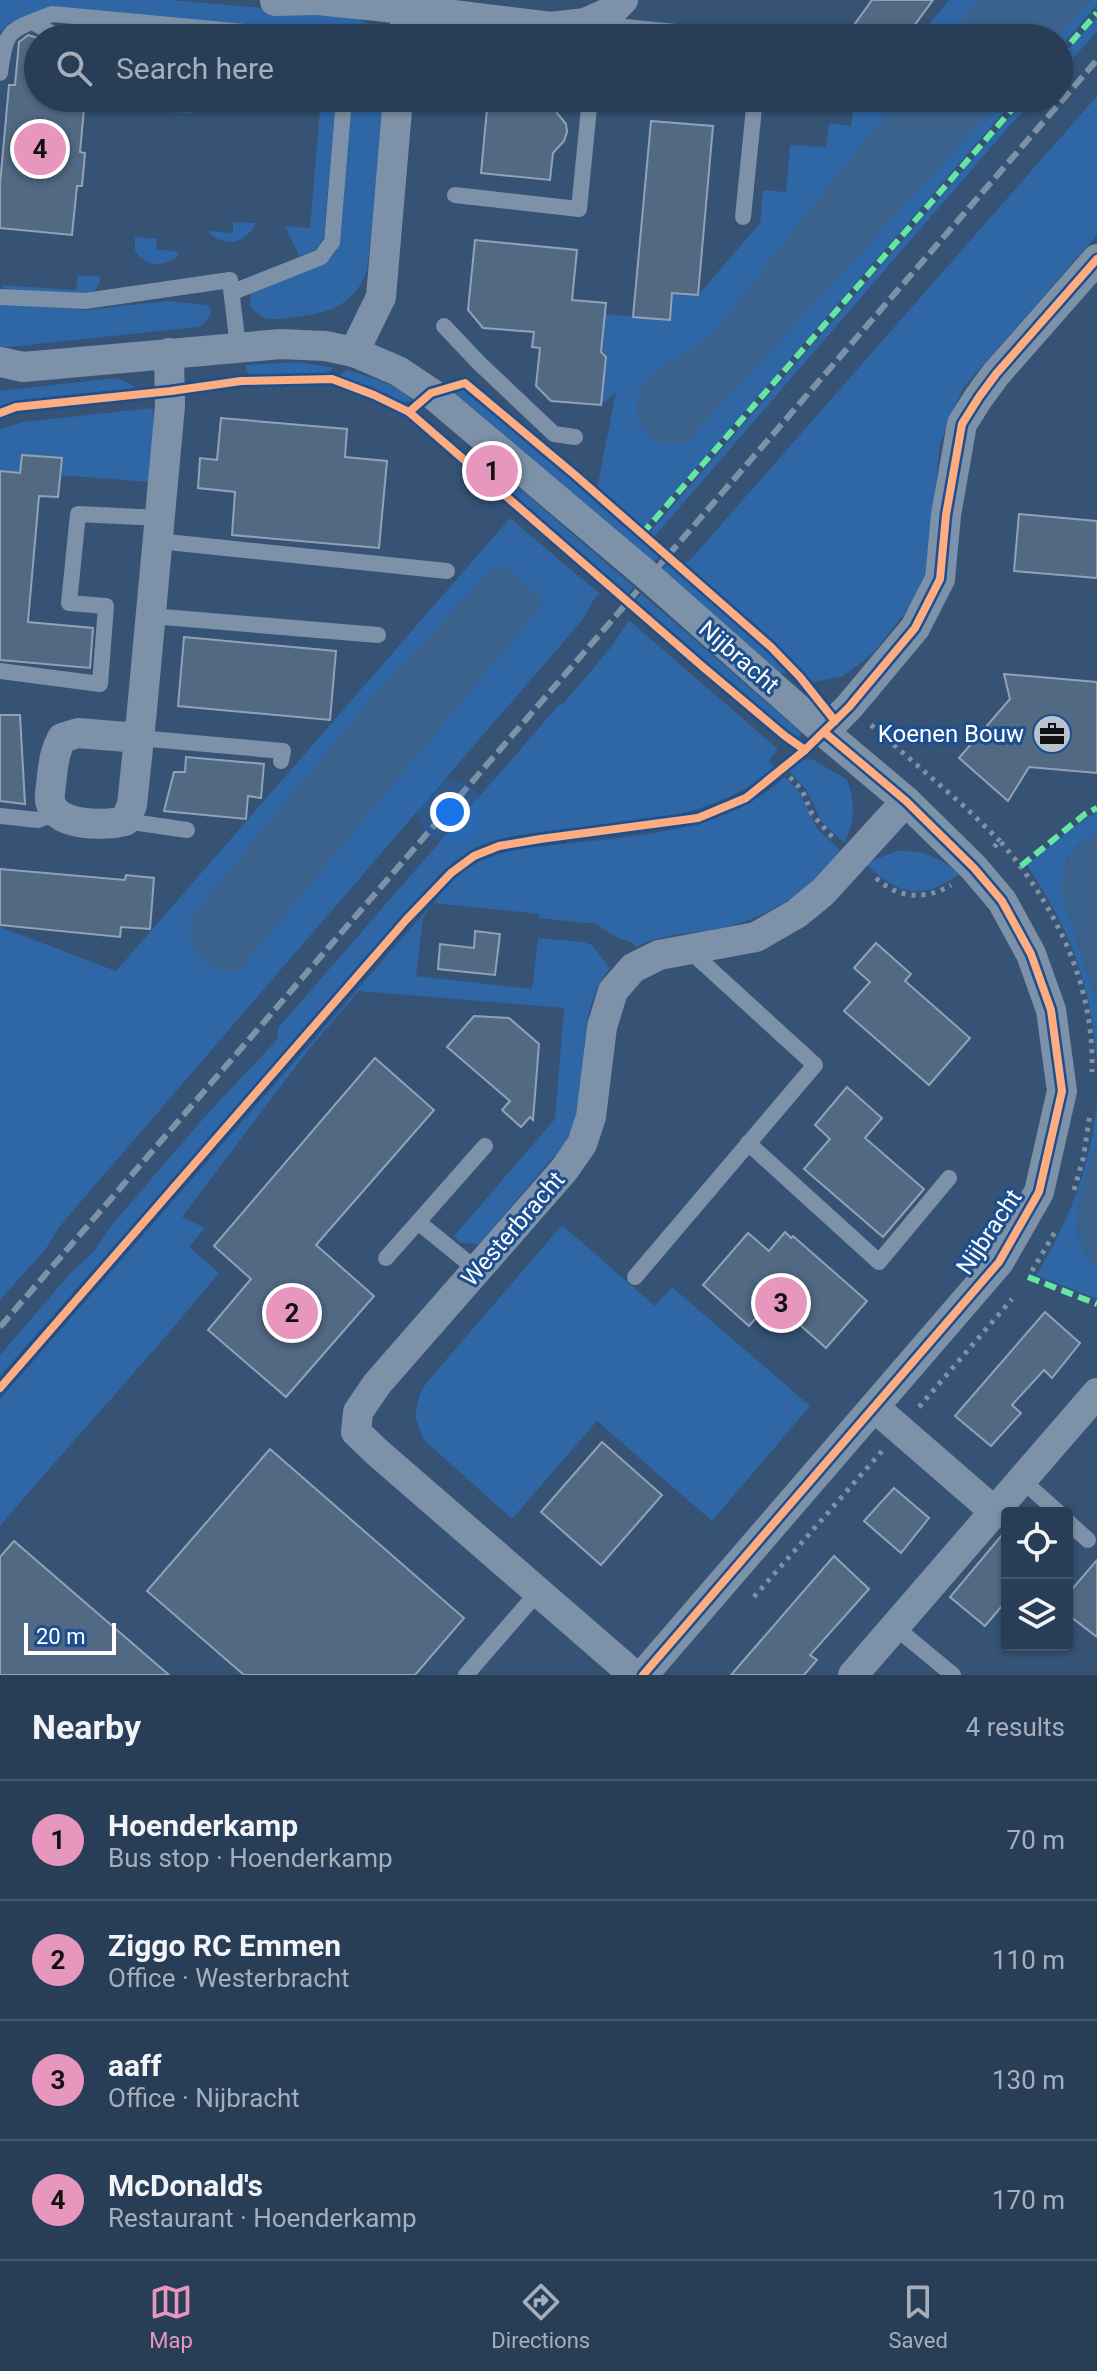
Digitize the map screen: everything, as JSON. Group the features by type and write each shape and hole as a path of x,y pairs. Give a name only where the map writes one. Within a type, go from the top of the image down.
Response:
{"street":[{"path":"275,0 316,0 405,23 442,24"},
{"path":"576,24 612,11 623,0"},
{"path":"354,352 381,297 397,112"},
{"path":"824,732 915,628 940,579 946,515 962,424 996,374 1097,259"},
{"name":"Nijbracht","path":"8,371 169,353 296,345 325,346 354,352 398,371 431,393 649,577 906,801 974,868 1002,901 1031,954 1051,1010 1062,1091 1039,1192 999,1262 643,1675"},
{"path":"139,738 78,733 62,738 54,753 50,802 57,813 75,822 110,825 125,821 132,805 139,738 151,616 170,406 169,353"},
{"name":"Westerbracht","path":"634,1675 378,1453 356,1432 358,1412 377,1384 564,1170 582,1144 591,1117 602,1027 613,991 633,968 659,955 756,937 796,914 823,892 906,801"},
{"path":"853,1675 1097,1393"},
{"path":"874,1407 995,1512"}],"lane":[{"path":"264,0 275,0"},
{"path":"29,24 52,14 161,24"},
{"path":"585,23 595,24"},
{"path":"0,73 3,46 9,34 24,26"},
{"path":"233,292 321,257 332,242 343,112"},
{"path":"455,195 579,209 589,112"},
{"path":"743,217 754,112"},
{"path":"0,297 85,301 230,280 238,347"},
{"path":"444,326 554,434 575,437"},
{"path":"0,671 100,684 106,606 69,603 78,514 159,530 447,571"},
{"path":"151,616 378,635"},
{"path":"139,738 283,751 281,761"},
{"path":"0,816 38,820 57,813"},
{"path":"125,821 187,830"},
{"path":"635,1277 815,1065 688,949"},
{"path":"748,1143 879,1262 949,1178"},
{"path":"386,1258 485,1146"},
{"path":"418,1222 477,1270"},
{"path":"1022,1480 1052,1507"},
{"path":"1073,1526 1088,1540"},
{"path":"466,1675 538,1592"},
{"path":"895,1627 953,1675"}],"path":[{"path":"849,707 1000,841"},
{"path":"771,779 824,732"}],"shaded area":[{"path":"0,0 171,0 342,15 368,24 223,24 59,9 10,23 0,32"},
{"path":"949,0 1097,0 1097,5 1073,33 1073,24 929,24"},
{"path":"978,0 1091,0 1070,24 958,24"},
{"path":"1097,17 1097,31 1073,59 1073,44"},
{"path":"1097,96 1097,235 963,388 940,444 929,557 923,582 908,609 873,653 857,666 841,677 813,682 763,632 684,564"},
{"path":"320,112 335,112 324,235 315,249 299,256 285,226 310,228"},
{"path":"350,112 384,112 367,271 361,283 346,301 336,307 302,316 262,317 250,305 251,292 329,260 337,250"},
{"path":"853,112 1004,112 643,529 597,488 616,393 601,405 606,357 601,352 605,314 670,320 672,293 698,295 760,223 763,190 786,192 790,145 826,147 829,123 851,126"},
{"path":"887,112 990,112 688,441 663,443 643,429 637,407 639,394 654,373 710,337"},
{"path":"1014,112 1023,112 653,538 648,534"},
{"path":"233,222 256,223 247,235 236,241 223,241 210,234 209,231 233,233"},
{"path":"135,237 157,239 156,249 178,252 177,256 166,263 149,263 135,251"},
{"path":"78,275 101,277 94,290 83,295 5,289 0,285 76,290"},
{"path":"168,301 206,305 211,313 203,325 197,327 0,348 0,303 86,310"},
{"path":"298,362 333,369 323,376 253,376 247,372 246,365"},
{"path":"347,370 391,386 413,401 401,403 338,379"},
{"path":"115,378 136,388 33,399 0,407 0,391"},
{"path":"462,386 660,556 653,564 454,392"},
{"path":"152,408 149,482 60,475 61,458 23,455 20,473 0,471 0,429 24,422"},
{"path":"492,468 497,469 634,587 627,595 487,474"},
{"path":"510,518 600,594 584,618 60,1226 45,1250 0,1300 0,927 116,971"},
{"path":"668,563 757,640 787,674 779,673 661,571"},
{"path":"505,567 540,597 541,606 241,968 223,971 206,963 191,937 190,925 197,909 384,683 493,569"},
{"path":"642,594 801,732 800,736 796,737 774,723 634,602"},
{"path":"629,620 778,749 769,761 774,767 750,785 697,809 639,821 508,837 477,847 455,861 439,875 0,1376 0,1355 69,1275 95,1250 111,1226 208,1113 272,1045 278,1037 278,1028 558,706 564,703 611,647"},
{"path":"805,759 814,760 847,780 853,812 844,843 822,822 805,788 789,771"},
{"path":"785,777 798,790 817,828 840,850 799,892 783,904 747,921 663,937 636,947 596,924 539,918 539,914 433,903 463,872 499,854 677,829 734,810"},
{"path":"1097,812 1097,833 1077,846 1066,860 1062,896 1097,1003 1097,1065 1090,1009 1077,960 1056,913 1027,865"},
{"path":"1097,833 1097,1003 1062,896 1062,875 1073,851"},
{"path":"897,851 931,856 959,874 946,883 922,891 900,888 867,865"},
{"path":"431,905 423,918 416,976 532,989 538,938 592,945 610,968 590,1008 579,1100 565,1143 479,1244 461,1243 454,1236 555,1119 564,1008 359,991 309,1049 182,1217 205,1228 189,1247 219,1273 0,1526 0,1399"},
{"path":"1097,1099 1097,1143 1077,1222 1085,1252 1097,1267 1097,1299 1036,1275 1069,1213 1085,1168"},
{"path":"1097,1142 1097,1267 1079,1238 1077,1223 1078,1207"},
{"path":"562,1225 655,1306 672,1287 810,1406 712,1521 597,1421 512,1519 423,1439 415,1416 420,1393 427,1382"}],"building":[{"path":"872,0 933,0 915,24 855,24"},
{"path":"24,38 24,112 84,112 80,152 85,153 82,186 77,186 72,235 0,228 0,184 9,85 15,85 19,42"},
{"path":"487,112 557,112 566,124 564,141 553,153 550,180 481,173"},
{"path":"651,121 713,126 698,295 672,293 670,320 633,317"},
{"path":"475,240 577,250 572,300 606,303 601,352 606,357 601,405 551,401 536,386 540,348 532,347 534,332 483,328 468,310"},
{"path":"221,418 347,429 345,457 387,461 379,548 232,535 235,492 198,488 200,458 217,460"},
{"path":"22,455 62,458 58,497 39,496 28,622 93,628 90,668 0,660 0,471 20,473"},
{"path":"1019,514 1097,521 1097,578 1014,571"},
{"path":"184,637 336,651 330,720 178,706"},
{"path":"1004,674 1097,682 1097,773 1029,767 1008,801 959,758 1010,699"},
{"path":"0,715 20,715 25,804 0,801"},
{"path":"186,757 264,764 261,798 248,796 246,819 164,811 174,772 185,772"},
{"path":"0,869 125,880 126,875 154,878 150,929 121,927 120,937 0,925"},
{"path":"475,931 500,934 495,975 438,969 440,944 474,948"},
{"path":"876,943 911,974 905,981 970,1038 929,1085 844,1011 870,982 854,968"},
{"path":"474,1016 509,1018 539,1044 533,1120 530,1117 521,1127 502,1110 510,1101 447,1047"},
{"path":"375,1058 434,1110 316,1245 374,1296 286,1397 208,1330 251,1279 214,1246"},
{"path":"847,1087 882,1118 865,1138 924,1189 883,1237 804,1169 830,1139 815,1125"},
{"path":"785,1232 867,1301 826,1348 772,1300 749,1326 703,1285 748,1233 769,1251"},
{"path":"1045,1312 1080,1343 1052,1378 1044,1370 1012,1405 1021,1413 991,1446 955,1416"},
{"path":"602,1442 662,1495 601,1565 541,1512"},
{"path":"270,1449 464,1618 415,1675 244,1675 147,1591"},
{"path":"894,1488 929,1518 901,1553 864,1521"},
{"path":"1001,1536 1001,1607 985,1626 950,1597"},
{"path":"14,1541 169,1675 0,1675 0,1557"},
{"path":"834,1556 869,1589 810,1655 817,1660 804,1675 731,1675"},
{"path":"1097,1560 1097,1637 1073,1619 1073,1588"}],"railway":[{"path":"1073,88 1097,60"},
{"path":"0,1327 1052,112"}],"marked path":[{"path":"1073,40 1097,13"},
{"path":"642,534 1010,112"},
{"path":"1021,866 1085,814 1097,808"},
{"path":"1028,1277 1097,1304"}],"cycle path":[{"path":"0,1388 406,920 451,873 474,856 499,846 698,818 746,798 805,750 849,707 915,628 940,579 946,515 962,424 996,374 1097,259"},
{"path":"0,413 16,407 241,381 332,379 374,395 409,412 703,667 805,750"},
{"path":"409,412 431,393 465,383 771,647 835,721"},
{"path":"643,1675 999,1262 1039,1192 1062,1091 1051,1010 1031,954 1002,901 974,868 906,801 824,732"}],"place":[{"name":"McDonald's","path":"40,149"},
{"name":"Hoenderkamp","path":"492,471"},
{"name":"Koenen Bouw","path":"1052,734"},
{"name":"aaff","path":"781,1303"},
{"name":"Ziggo RC Emmen","path":"292,1313"}]}
